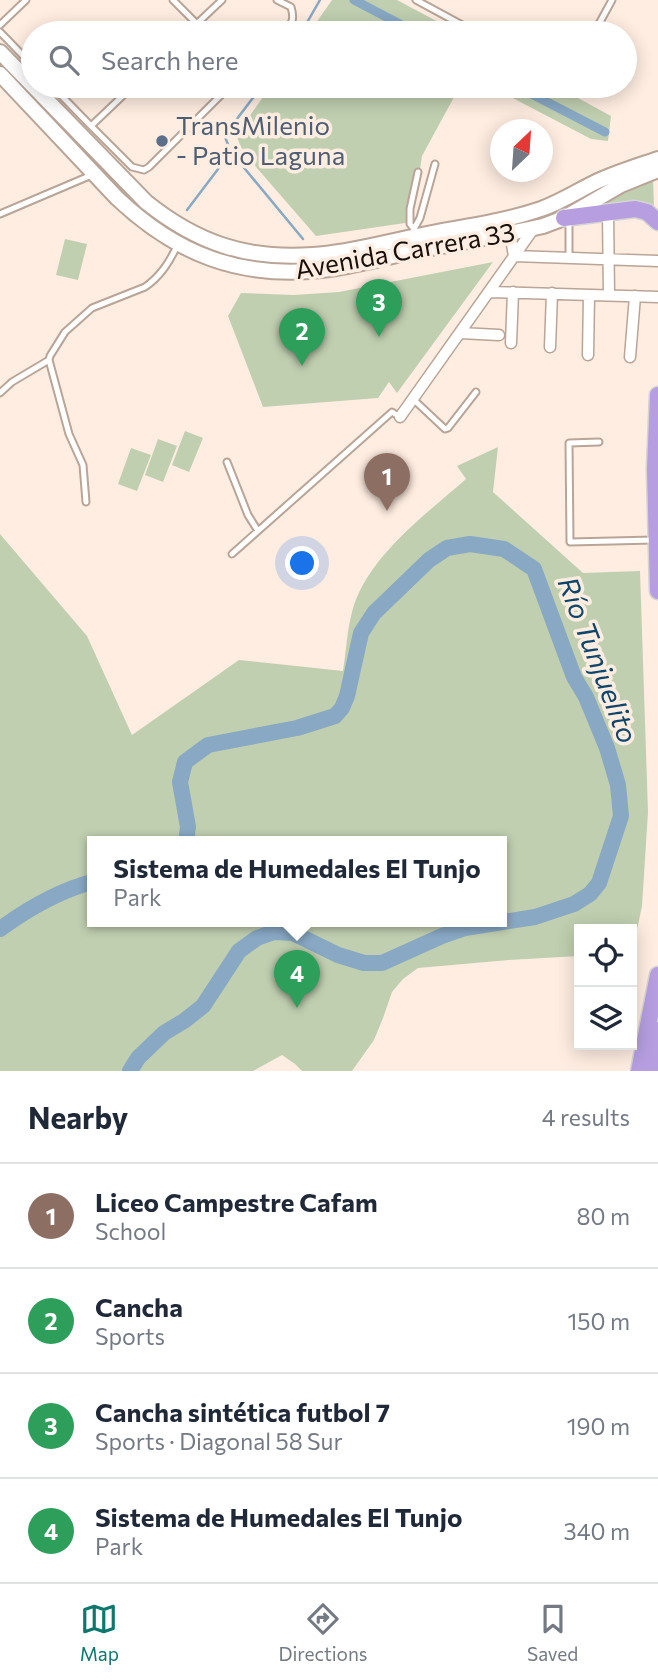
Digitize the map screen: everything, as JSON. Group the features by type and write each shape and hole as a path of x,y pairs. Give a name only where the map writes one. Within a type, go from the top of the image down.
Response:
{"highway":[{"path":"560,211 608,212 641,209 651,214 658,222"},
{"path":"658,395 655,469 658,591"},
{"path":"639,1071 658,975"},
{"path":"650,1015 656,1057"}],"main road":[{"name":"Avenida Carrera 33","path":"0,52 21,74"},
{"name":"Avenida Carrera 33","path":"0,74 21,96"},
{"name":"Avenida Carrera 33","path":"23,98 94,174 152,229 178,244 228,265 265,271 325,270 553,223 560,211 604,178 658,159"},
{"name":"Avenida Carrera 33","path":"45,98 146,202 167,219 214,243 246,252 313,256 414,232 531,212 560,211 658,170"},
{"path":"506,218 510,233"}],"street":[{"path":"608,212 609,295"},
{"path":"400,417 534,228"},
{"path":"510,233 514,256"},
{"path":"514,256 658,261"},
{"path":"489,292 658,297"},
{"path":"511,343 513,292"},
{"path":"550,347 552,293"},
{"path":"588,355 589,295"},
{"path":"630,356 635,296"},
{"path":"460,333 499,335"}],"lane":[{"path":"0,25 26,0"},
{"path":"173,0 194,21"},
{"path":"200,21 222,0"},
{"path":"276,0 290,7 292,21"},
{"path":"416,0 455,21"},
{"path":"601,21 612,0"},
{"path":"0,32 21,54"},
{"path":"64,98 132,167 144,170 218,98"},
{"path":"91,126 120,98"},
{"path":"414,232 435,164"},
{"path":"414,232 410,224 410,209 418,172"},
{"path":"0,214 94,174"},
{"path":"560,211 569,226 569,258"},
{"path":"0,393 12,382 49,360 65,332 92,308 152,282 167,265 178,244"},
{"path":"49,360 69,434 82,465 86,502"},
{"path":"413,399 445,429 476,392"},
{"path":"232,554 392,412 400,417"},
{"path":"599,442 569,443 570,542 657,543"},
{"path":"227,462 248,515 258,531"}],"green space":[{"path":"332,0 397,0 436,21 317,21"},
{"path":"262,98 453,98 422,156 412,222 316,236 256,167 241,147 236,135"},
{"path":"513,98 578,98 611,116 608,141 591,139"},
{"path":"653,178 654,208 587,210 601,200"},
{"path":"65,239 87,244 78,280 56,275"},
{"path":"493,262 397,393 389,382 378,398 263,407 228,316 241,293 294,295 339,292"},
{"path":"185,431 203,438 189,472 172,465"},
{"path":"158,439 177,446 163,482 145,475"},
{"path":"498,447 493,492 583,573 640,571 648,812 642,906 637,930 637,924 574,924 574,956 418,968 392,992 374,1040 352,1071 302,1071 282,1055 253,1071 0,1071 0,534 87,636 132,735 239,660 343,671 350,619 359,592 383,556 466,479 457,466"},
{"path":"131,448 151,455 137,491 118,484"}],"waterway":[{"path":"308,21 320,0"},
{"path":"354,0 394,21"},
{"path":"253,98 225,137 231,152 303,239"},
{"path":"539,98 605,132"},
{"path":"187,210 231,152"},
{"name":"Río Tunjuelito","path":"187,836 188,827 180,782 185,762 208,745 297,728 335,716 347,696 361,633 374,613 429,560 447,548 470,544 504,549 534,569 574,677 586,697 607,748 618,785 621,816 599,883 590,894 574,904 535,917 507,921"},
{"name":"Río Tunjuelito","path":"0,929 44,901 87,884"},
{"name":"Río Tunjuelito","path":"130,1071 138,1058 164,1033 203,1006 239,951 257,938 274,932 293,933 338,955 364,963 382,963 442,936 471,927"}],"place":[{"name":"TransMilenio - Patio Laguna","path":"162,141"},
{"name":"Cancha sintética futbol 7","path":"379,337"},
{"name":"Cancha","path":"302,366"},
{"name":"Liceo Campestre Cafam","path":"387,511"},
{"name":"Sistema de Humedales El Tunjo","path":"297,1008"}]}
